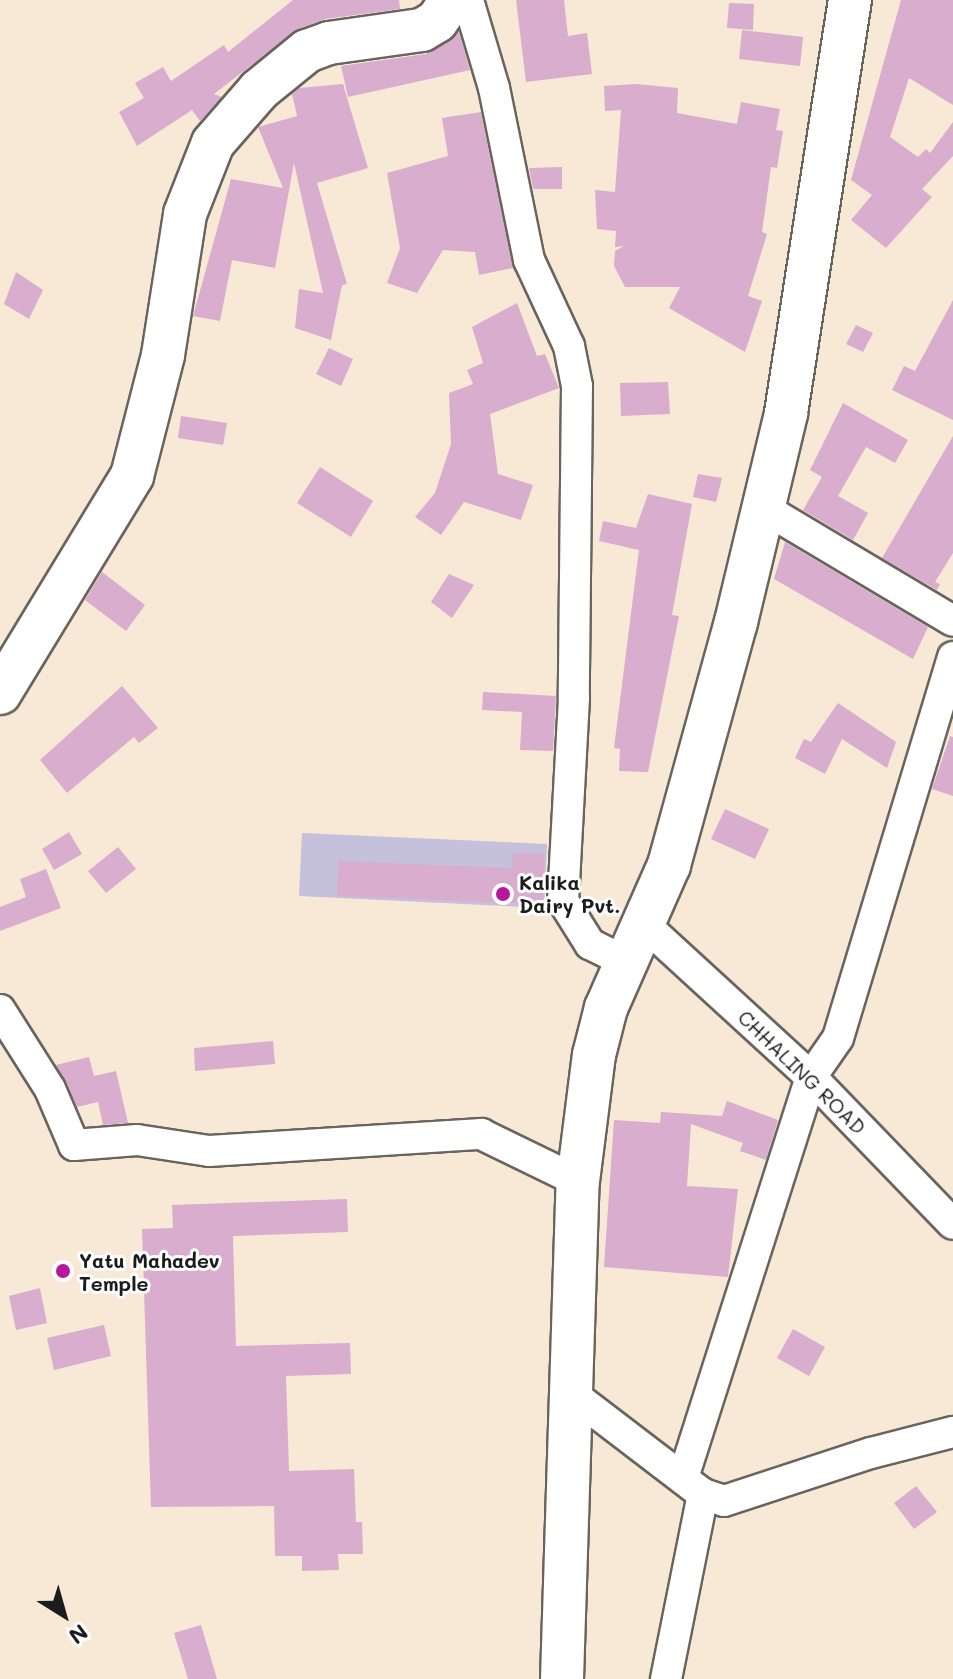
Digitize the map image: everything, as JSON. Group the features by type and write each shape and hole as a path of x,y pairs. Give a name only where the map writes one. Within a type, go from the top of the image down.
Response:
{"main road":[{"path":"0,693 132,476 163,355 185,214 213,143 276,73 307,51 329,43 422,30 437,21 451,0"},
{"path":"562,1679 578,1181 597,1043 606,1008 646,926 688,805 762,507 813,261 850,0"}],"street":[{"path":"460,0 470,7 494,88 529,260 569,346 577,386 574,698 563,901 590,944 630,964"},
{"path":"762,507 953,621"},
{"path":"666,1679 693,1486 811,1077 838,1038 953,657"},
{"name":"CHHALING ROAD","path":"646,926 811,1077 953,1224"},
{"path":"0,1010 50,1089 74,1145 137,1140 209,1151 481,1134 578,1181"},
{"path":"572,1394 693,1486 724,1501 871,1453 953,1432"}],"shaded area":[{"name":"Kalika Dairy Pvt.","path":"302,833 547,844 544,908 299,896"}],"building":[{"path":"293,0 399,0 400,9 325,19 298,29 214,94 222,97 200,121 192,110 137,146 119,112 144,98 135,83 163,67 171,81 224,45 228,52"},
{"path":"516,0 564,0 568,36 587,33 592,74 526,82"},
{"path":"901,0 953,0 953,105 909,78 890,137 918,157 926,149 930,153 953,122 953,156 922,189 932,197 886,248 851,220 872,195 851,180"},
{"path":"729,3 754,4 753,30 727,28"},
{"path":"742,30 803,37 800,66 739,59"},
{"path":"459,32 470,70 348,97 341,66 426,54"},
{"path":"343,84 368,168 317,183 347,284 342,285 331,340 295,328 299,289 323,293 294,163 275,268 232,260 220,321 193,316 231,179 283,188 258,127 297,116 292,94 299,88"},
{"path":"636,84 678,88 677,113 737,124 741,102 780,109 776,130 783,131 777,168 771,167 762,232 767,234 748,296 762,301 745,352 669,308 680,287 625,287 614,266 615,251 624,246 615,247 616,231 597,229 595,190 615,192 621,110 605,111 604,86"},
{"path":"481,112 513,268 479,275 475,252 443,250 417,293 387,283 400,248 387,173 448,156 442,118"},
{"path":"562,167 562,189 533,189 529,168"},
{"path":"16,272 43,290 29,319 4,304"},
{"path":"953,300 953,420 892,390 904,366 915,371"},
{"path":"517,303 537,356 545,354 559,388 490,414 498,474 533,485 521,520 464,502 441,535 415,517 435,493 451,444 449,393 473,384 467,370 483,363 472,327"},
{"path":"856,325 873,333 863,352 846,344"},
{"path":"329,348 353,359 341,386 316,374"},
{"path":"668,382 670,414 621,416 620,383"},
{"path":"843,403 908,440 895,463 866,447 838,496 868,513 853,540 803,510 822,477 810,470"},
{"path":"181,416 227,423 223,445 178,438"},
{"path":"953,436 953,553 935,582 940,584 937,590 882,558"},
{"path":"320,467 373,501 351,537 297,503"},
{"path":"698,474 722,478 716,502 693,497"},
{"path":"648,494 692,504 672,615 679,616 648,772 619,771 620,749 614,748 639,550 599,541 603,521 636,528"},
{"path":"785,542 928,627 913,659 774,579"},
{"path":"102,572 145,605 126,631 85,600"},
{"path":"449,574 474,585 452,618 431,602"},
{"path":"122,686 158,728 139,743 134,737 67,793 40,760"},
{"path":"483,692 556,696 553,751 520,750 522,712 482,710"},
{"path":"838,703 896,742 887,768 842,739 825,774 795,758 804,739 811,742"},
{"path":"950,736 953,737 953,796 932,789"},
{"path":"725,809 769,829 755,859 711,839"},
{"path":"69,832 82,854 54,870 42,849"},
{"path":"118,847 136,869 106,893 88,871"},
{"path":"513,853 545,854 542,904 337,896 338,861 512,868"},
{"path":"46,869 61,908 0,931 0,907 26,897 20,879"},
{"path":"273,1041 275,1064 195,1071 194,1048"},
{"path":"89,1057 94,1076 116,1071 128,1123 103,1125 98,1102 77,1107 56,1065"},
{"path":"727,1101 778,1120 766,1160 740,1151 743,1143 691,1124 687,1186 738,1189 728,1277 604,1267 614,1120 660,1123 661,1112 722,1116"},
{"path":"347,1199 348,1232 233,1236 236,1346 350,1343 351,1374 286,1376 289,1471 354,1469 356,1522 362,1522 363,1554 338,1554 339,1570 302,1571 302,1556 275,1556 274,1506 151,1507 142,1229 173,1228 172,1205"},
{"path":"40,1288 47,1323 16,1330 9,1296"},
{"path":"104,1325 111,1356 54,1370 47,1338"},
{"path":"793,1329 825,1347 809,1376 777,1358"},
{"path":"916,1486 937,1512 914,1529 894,1503"},
{"path":"201,1625 217,1679 188,1679 174,1633"}],"place":[{"name":"Kalika Dairy Pvt.","path":"503,894"},
{"name":"Yatu Mahadev Temple","path":"63,1271"}]}
